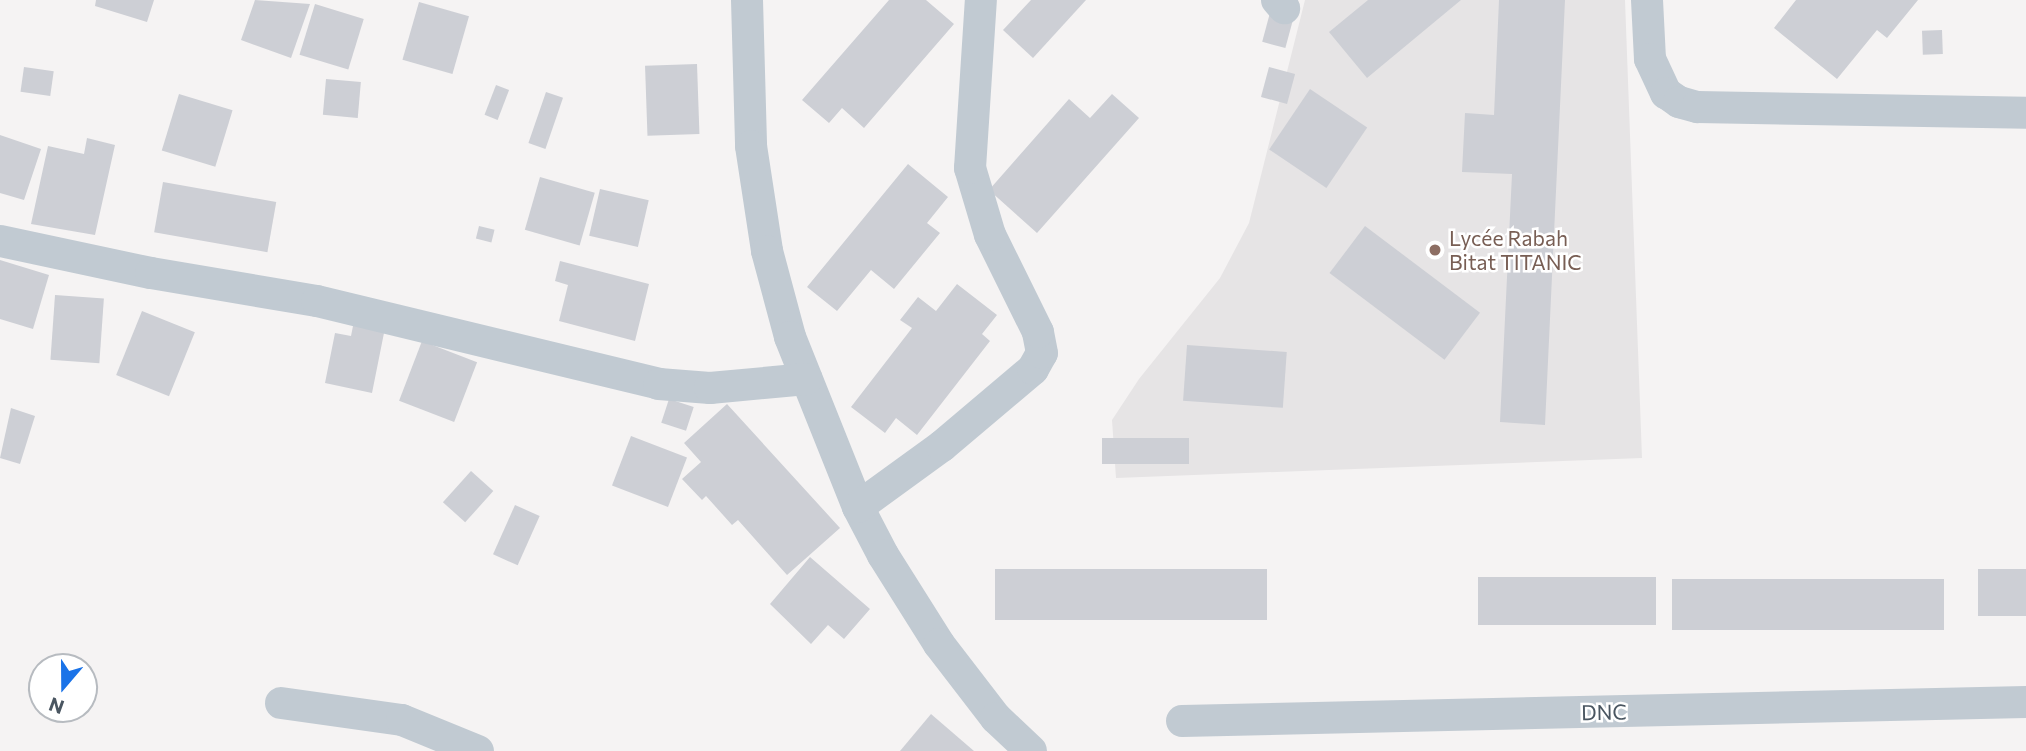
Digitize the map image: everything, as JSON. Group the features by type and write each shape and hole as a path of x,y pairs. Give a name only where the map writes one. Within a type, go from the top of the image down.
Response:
{"street":[{"path":"747,0 751,146 767,251 807,379 858,507 939,644 996,718 1031,751"},
{"path":"858,507 942,446 1033,369 1042,353 1038,332 990,235 970,168 981,0"},
{"path":"1647,0 1650,59 1666,93 1679,102 1697,107 2026,113"},
{"path":"0,241 344,306 659,384 710,388 807,379"},
{"name":"DNC","path":"1182,721 2026,702"},
{"path":"281,703 402,720 478,751"}],"shaded area":[{"name":"Lycée Rabah Bitat TITANIC","path":"1305,0 1625,0 1642,458 1116,478 1112,420 1139,379 1220,278 1249,223"}],"building":[{"path":"96,0 154,0 147,22 95,6"},
{"path":"255,0 310,4 291,58 241,40"},
{"path":"889,0 926,0 954,24 864,128 842,108 829,123 802,100"},
{"path":"1031,0 1086,0 1033,58 1003,30"},
{"path":"1368,0 1461,0 1367,78 1329,32"},
{"path":"1499,0 1565,0 1545,425 1500,422 1512,174 1462,172 1465,113 1494,115"},
{"path":"1796,0 1918,0 1887,38 1877,30 1837,79 1774,28"},
{"path":"419,2 469,16 452,74 402,60"},
{"path":"315,4 364,19 348,70 300,55"},
{"path":"1271,9 1294,15 1285,48 1262,42"},
{"path":"1942,30 1943,54 1923,55 1922,31"},
{"path":"697,64 699,134 647,136 645,66"},
{"path":"24,67 54,71 50,96 21,92"},
{"path":"1269,67 1295,74 1287,104 1261,97"},
{"path":"326,79 361,82 358,118 323,115"},
{"path":"496,85 509,90 498,120 485,115"},
{"path":"1310,89 1367,128 1326,188 1269,150"},
{"path":"546,92 563,98 545,149 528,143"},
{"path":"179,94 233,110 215,167 162,150"},
{"path":"1112,94 1139,118 1037,233 989,190 1069,99 1090,118"},
{"path":"0,135 41,149 24,200 0,193"},
{"path":"87,138 115,145 95,235 31,224 48,146 84,154"},
{"path":"908,164 948,197 927,223 940,233 894,289 871,270 837,311 807,287"},
{"path":"540,177 595,193 580,246 525,230"},
{"path":"163,182 276,202 267,252 154,232"},
{"path":"600,189 649,200 638,247 589,236"},
{"path":"479,226 495,230 491,242 476,239"},
{"path":"1365,226 1480,313 1444,360 1329,273"},
{"path":"0,260 49,275 33,329 0,319"},
{"path":"560,261 649,284 635,341 559,321 568,285 555,281"},
{"path":"957,284 997,315 982,334 990,341 917,435 896,418 885,433 851,407 912,328 900,320 918,297 936,311"},
{"path":"55,295 104,298 99,363 50,360"},
{"path":"142,311 195,332 169,396 116,375"},
{"path":"356,311 387,318 372,393 325,383 335,333 351,336"},
{"path":"422,341 477,362 454,422 399,401"},
{"path":"1187,345 1287,352 1283,408 1183,401"},
{"path":"669,399 694,407 686,431 661,423"},
{"path":"727,404 840,528 787,575 738,520 732,525 706,496 702,500 682,479 701,462 684,443"},
{"path":"11,408 35,416 20,464 0,458"},
{"path":"631,436 687,458 668,507 612,485"},
{"path":"1102,438 1189,438 1189,464 1102,464"},
{"path":"471,471 493,491 465,522 443,502"},
{"path":"515,505 540,516 518,565 493,554"},
{"path":"810,557 870,609 844,639 828,625 811,644 770,604"},
{"path":"995,569 1267,569 1267,620 995,620"},
{"path":"1978,569 2026,569 2026,616 1978,616"},
{"path":"1478,577 1656,577 1656,625 1478,625"},
{"path":"1672,579 1944,579 1944,630 1672,630"},
{"path":"931,714 974,751 900,751"}],"place":[{"name":"Lycée Rabah Bitat TITANIC","path":"1435,250"}]}
